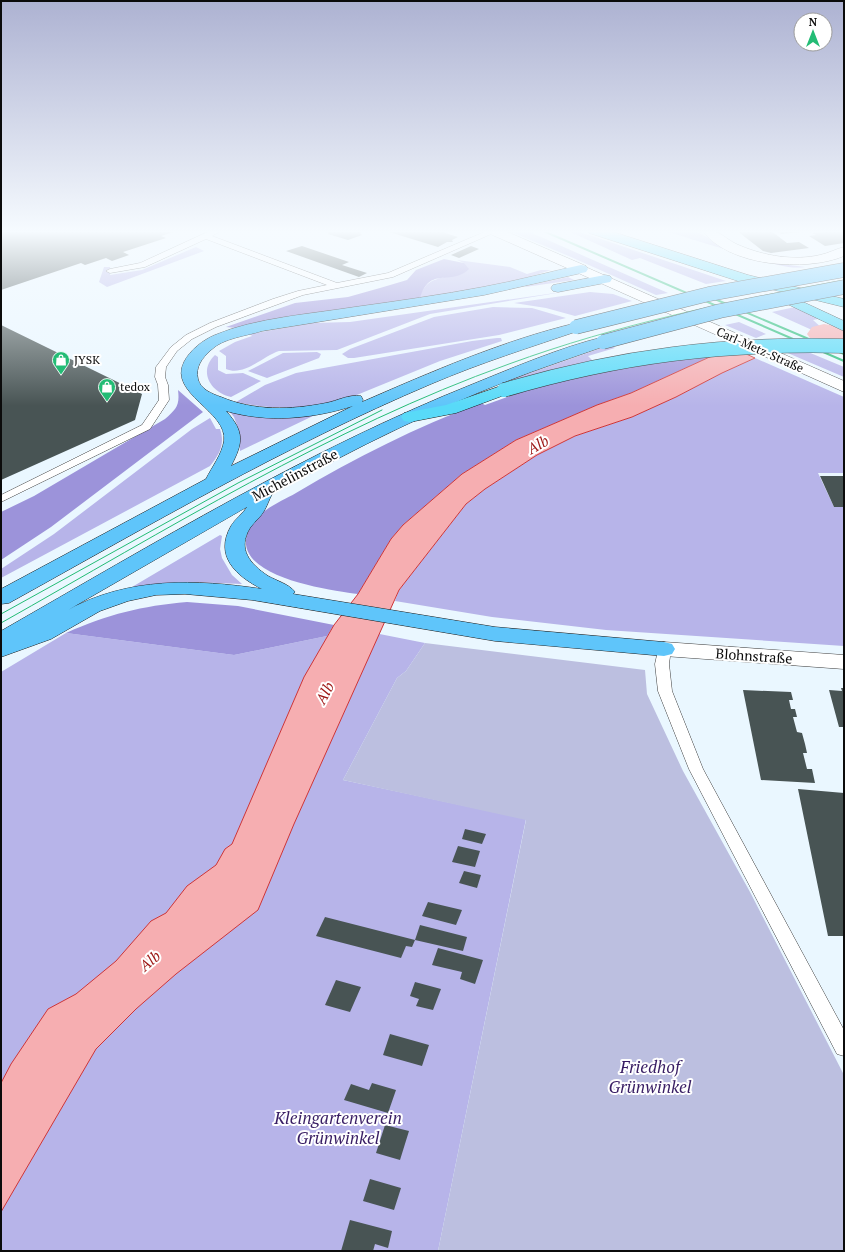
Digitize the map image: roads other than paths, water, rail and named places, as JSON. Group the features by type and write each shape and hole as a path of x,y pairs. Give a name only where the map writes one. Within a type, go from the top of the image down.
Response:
{"highway":[{"path":"764,288 844,327"},
{"path":"785,288 844,303"},
{"path":"410,417 450,409 504,390 566,371 657,354 764,346 844,346"}],"main road":[{"path":"338,316 495,288"},
{"path":"212,484 230,451 233,440 230,428 206,397 190,382 189,372 191,362 206,346 221,338 242,331 283,323 426,307 550,288"},
{"name":"Michelinstraße","path":"1,598 276,450 398,392 499,352 576,327 709,294 740,288"},
{"name":"Michelinstraße","path":"1,640 263,492 410,417 479,386 542,361 603,342 713,313 842,288"},
{"path":"206,397 236,409 258,412 289,412 318,410 358,399 398,392"},
{"path":"258,588 236,554 235,546 238,532 255,510 263,492"},
{"path":"1,650 43,634 92,606 123,595 156,590 185,588 258,588 321,606 495,634 664,649"}],"street":[{"name":"Carl-Metz-Straße","path":"626,288 844,387"},
{"name":"Blohnstraße","path":"664,649 844,662"}],"lane":[{"path":"1,499 146,427 164,400 163,385 160,377 161,367 174,349 189,337 213,325 276,301 327,288"},
{"path":"664,649 662,664 665,692 696,769 844,1048"}],"water":[{"path":"744,353 755,358 632,417 575,436 537,455 485,489 466,504 399,590 294,824 258,910 176,974 136,1009 96,1049 1,1212 1,1083 11,1064 48,1009 76,994 116,961 151,921 166,913 187,886 216,865 225,849 232,844 304,677 334,625 358,594 391,539 403,525 462,474 516,440 597,405 631,393 714,355"}],"waterway":[{"name":"Alb","path":"824,334 829,334"}],"tram line":[{"path":"1,623 187,517 250,483 377,418 443,390 509,364 633,325 717,305 799,288"},
{"path":"1,614 238,483 382,410"}],"railway":[{"path":"676,288 844,361"},
{"path":"710,297 844,354"}],"place":[{"name":"JYSK","path":"61,375"},
{"name":"tedox","path":"107,402"}],"park label":[{"name":"Friedhof Grünwinkel","path":"650,1077"},
{"name":"Kleingartenverein Grünwinkel","path":"338,1128"}]}
